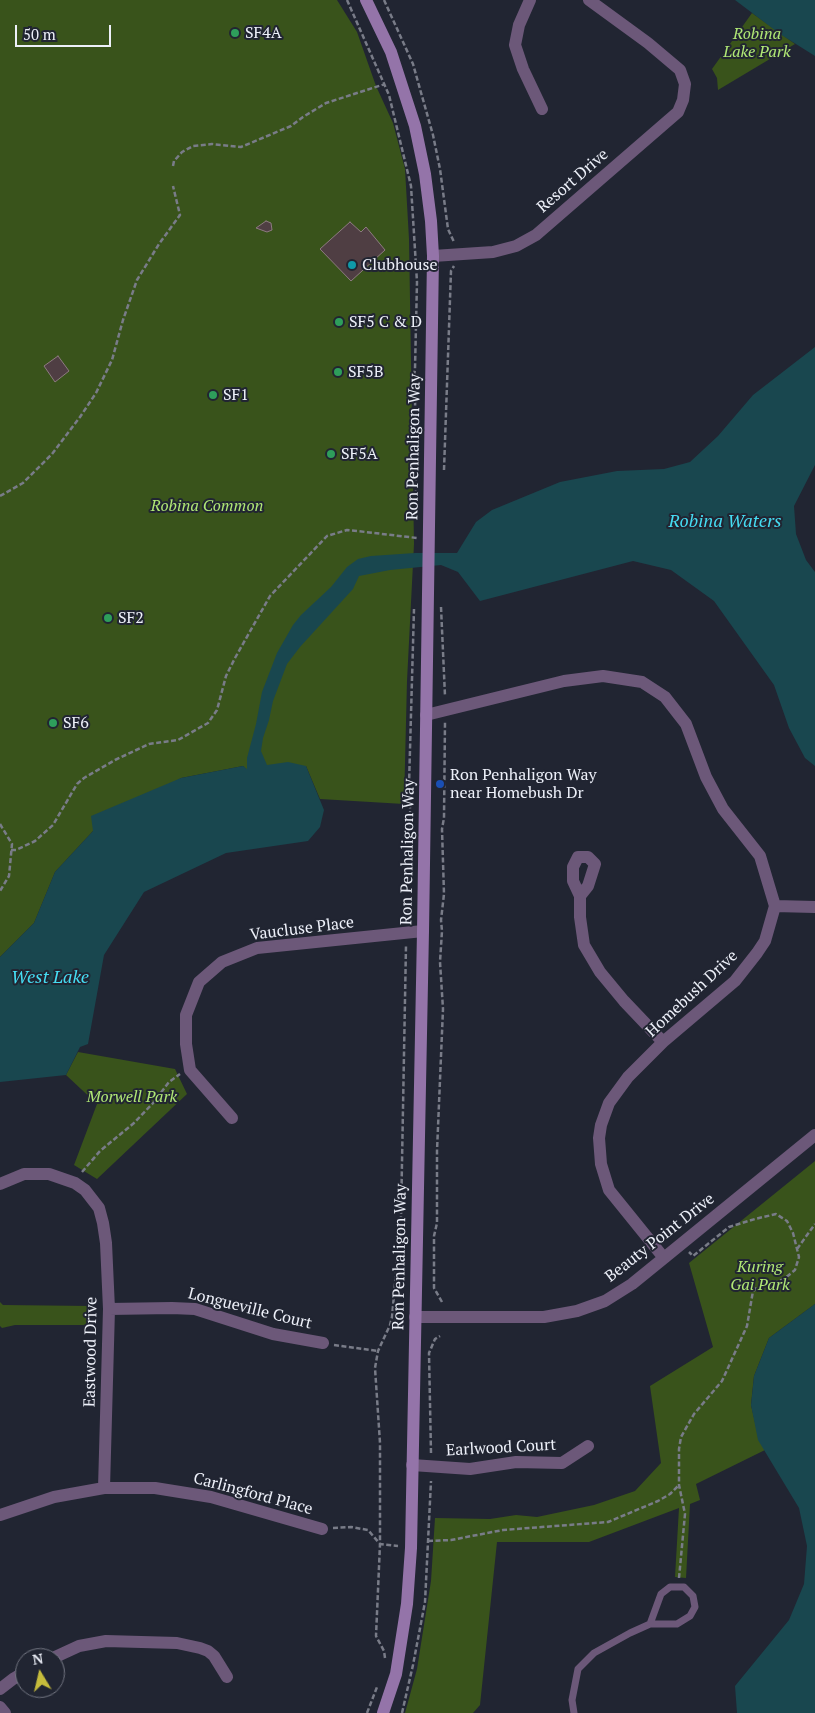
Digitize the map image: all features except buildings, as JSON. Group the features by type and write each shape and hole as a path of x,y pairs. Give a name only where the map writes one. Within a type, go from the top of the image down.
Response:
{"street":[{"name":"Ron Penhaligon Way","path":"366,0 391,52 415,126 425,174 433,256 411,1548 407,1604 396,1674 382,1713"},
{"path":"530,0 519,25 515,45 523,69 542,109"},
{"name":"Resort Drive","path":"433,256 493,252 516,246 536,235 678,112 683,100 685,84 680,70 648,43 589,0"},
{"path":"426,715 564,681 603,676 642,682 665,697 686,724 706,777 724,809 760,856 775,906 815,906"},
{"path":"580,896 580,916 584,945 600,972 624,1001 663,1042"},
{"name":"Homebush Drive","path":"664,1258 609,1190 601,1164 599,1138 601,1125 609,1103 628,1077 663,1042 719,996 749,965 765,940 775,906"},
{"name":"Vaucluse Place","path":"190,1070 186,1044 186,1015 200,982 222,962 257,948 423,931"},
{"path":"190,1070 232,1118"},
{"name":"Beauty Point Drive","path":"415,1317 544,1317 577,1311 605,1301 664,1258 815,1135"},
{"path":"0,1184 24,1174 49,1174 75,1183"},
{"name":"Eastwood Drive","path":"75,1183 94,1199 102,1217 106,1243 109,1309 104,1488"},
{"name":"Longueville Court","path":"109,1309 172,1308 195,1310 273,1334 323,1343"},
{"name":"Earlwood Court","path":"412,1466 470,1469 516,1462 562,1463 588,1446"},
{"name":"Carlingford Place","path":"0,1515 54,1497 104,1488 155,1488 211,1497 322,1529"},
{"path":"65,1652 79,1646 106,1641 177,1644 208,1651 214,1656 227,1677"},
{"path":"0,1689 15,1678"},
{"path":"0,1707 5,1713"}],"lane":[{"path":"574,1713 572,1700 578,1669 594,1653 650,1624 677,1624 690,1616 695,1607 693,1596 684,1587 670,1587 661,1594 650,1624"}],"path":[{"path":"347,0 385,84 395,115 411,186 417,282 413,383 415,395 416,498"},
{"path":"174,166 174,161 182,152 193,146 212,144 241,147 291,126 303,116 326,104 401,79"},
{"path":"0,496 24,484 52,454 96,393 112,360 137,280 159,244 180,215 173,186"},
{"path":"443,477 451,271 455,262"},
{"path":"11,850 16,850 34,840 53,826 77,784 84,778 115,760 150,744 178,740 208,723 217,710 230,667 270,596 327,536 347,530 418,538 418,531"},
{"path":"440,599 443,617 445,696"},
{"path":"411,831 409,776 414,608"},
{"path":"442,1302 434,1288 434,1236 437,1223 437,1151 442,1009 440,962 444,894 442,829 444,818 445,721"},
{"path":"0,824 12,844 8,876 0,891"},
{"path":"385,1664 384,1651 376,1636 380,1544 380,1443 375,1368 378,1351 392,1317 401,1218 407,933 405,921 410,906"},
{"path":"75,1183 100,1151 134,1123 154,1102 169,1082 190,1070"},
{"path":"676,1587 681,1574 685,1514 679,1485 681,1437 694,1414 722,1381 747,1326 753,1291 759,1286 784,1279 795,1270 799,1257 793,1233 787,1221 776,1214 755,1218 729,1227 693,1256 682,1243"},
{"path":"797,1249 815,1224"},
{"path":"431,1455 429,1353 436,1339 440,1336"},
{"path":"323,1343 378,1351"},
{"path":"428,1541 451,1540 504,1530 608,1522 658,1502 679,1485"},
{"path":"322,1529 351,1527 368,1530 380,1544 411,1548"},
{"path":"367,1713 377,1686"}],"green space":[{"name":"Robina Common","path":"0,0 337,0 357,32 376,86 393,123 405,169 409,239 414,544 407,681 404,804 320,799 306,766 247,770 243,766 181,778 93,831 55,872 34,923 0,957"},
{"name":"Robina Lake Park","path":"752,13 795,44 718,90 717,78 712,69"},
{"name":"Morwell Park","path":"78,1052 175,1069 187,1094 97,1179 74,1165 97,1104 66,1075"},
{"name":"Kuring Gai Park","path":"815,1161 815,1304 769,1338 754,1376 751,1405 759,1439 765,1450 696,1484 700,1500 690,1504 686,1578 675,1577 679,1508 589,1542 497,1542 480,1705 473,1713 405,1713 417,1669 431,1581 435,1518 490,1519 516,1515 537,1517 594,1505 635,1491 661,1463 650,1386 713,1347 689,1263"},
{"path":"0,1302 3,1305 91,1306 91,1325 15,1325 2,1328 0,1326"}],"water":[{"path":"735,0 815,0 815,56 780,34"},
{"name":"Robina Waters","path":"815,347 815,465 794,506 796,534 806,560 815,572 815,766 805,758 789,728 774,685 714,601 671,570 633,561 480,601 458,572 441,565 390,570 359,576 353,589 287,664 273,701 263,738 261,751 267,765 288,762 306,766 324,810 320,827 308,841 226,853 144,892 104,955 88,1044 80,1047 66,1075 0,1082 0,957 34,923 55,872 93,831 91,816 181,778 243,766 247,769 247,758 262,692 277,653 301,615 331,587 347,567 358,559 371,556 457,553 476,522 492,510 560,482 617,471 664,469 690,462 718,436 753,395"},
{"path":"815,1304 815,1713 737,1713 735,1686 789,1620 804,1584 807,1546 799,1508 758,1440 751,1405 754,1376 769,1338"}],"place":[{"name":"SF4A","path":"235,33"},
{"name":"Clubhouse","path":"352,265"},
{"name":"SF5 C & D","path":"339,322"},
{"name":"SF5B","path":"338,372"},
{"name":"SF1","path":"213,395"},
{"name":"SF5A","path":"331,454"},
{"name":"SF2","path":"108,618"},
{"name":"SF6","path":"53,723"},
{"name":"Ron Penhaligon Way near Homebush Dr","path":"440,784"}],"water label":[{"name":"West Lake","path":"50,978"}]}
